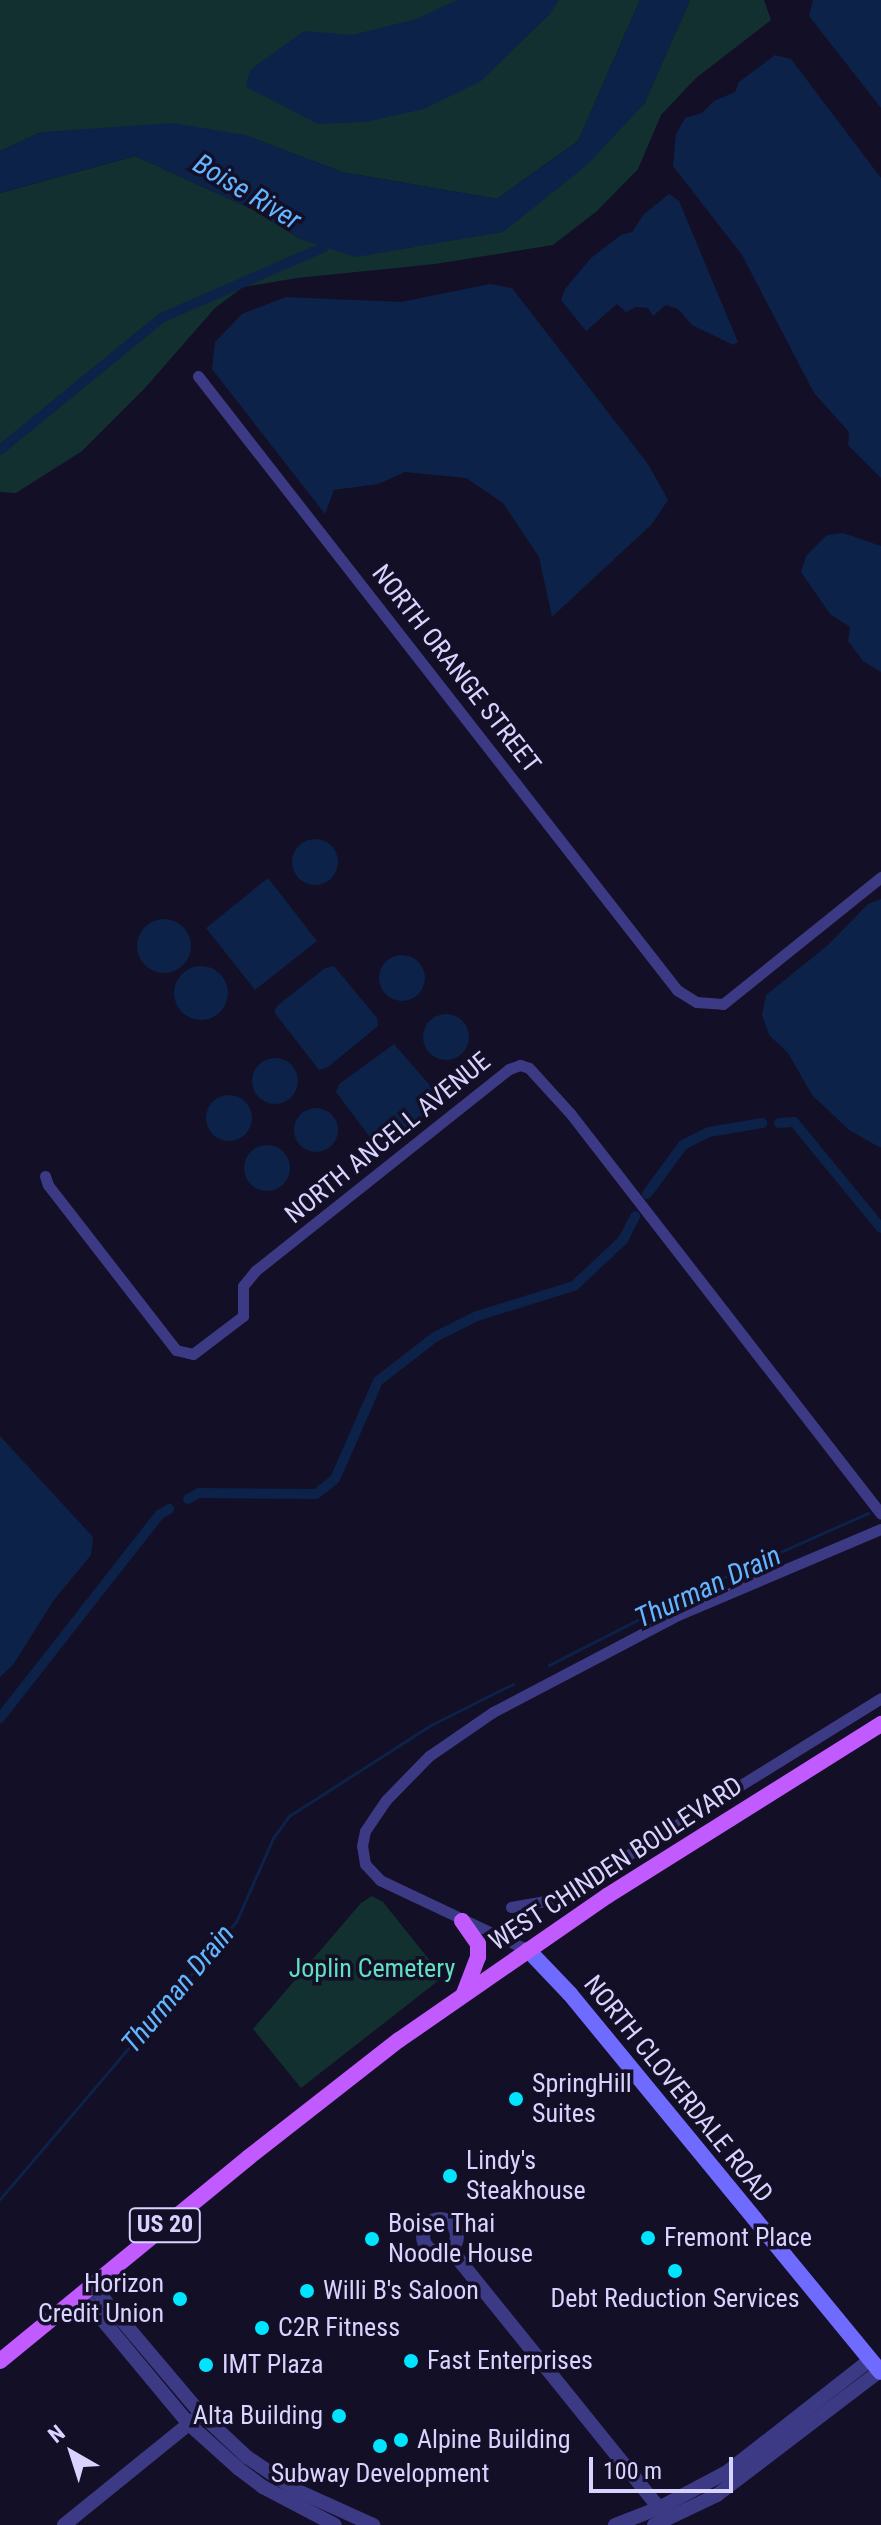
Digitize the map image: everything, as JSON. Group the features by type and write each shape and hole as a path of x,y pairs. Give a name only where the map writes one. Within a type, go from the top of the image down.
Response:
{"main road":[{"name":"WEST CHINDEN BOULEVARD","path":"4,2357 367,2064 528,1950 702,1834 881,1724"},
{"path":"462,1921 478,1944 478,1957 464,1994"},
{"name":"NORTH CLOVERDALE ROAD","path":"528,1950 570,1994 877,2368"}],"street":[{"name":"NORTH ORANGE STREET","path":"198,376 677,990 696,1002 723,1004 881,877"},
{"name":"NORTH ANCELL AVENUE","path":"45,1176 48,1185 176,1350 193,1354 243,1316 243,1286 255,1271 509,1069 520,1065 529,1068 570,1113 881,1514"},
{"path":"528,1950 380,1880 365,1864 365,1831 374,1815 414,1769 466,1728 493,1712 678,1615 881,1529"},
{"path":"511,1907 557,1899 881,1698"},
{"path":"451,2250 672,2522"},
{"path":"86,2290 201,2414 247,2457 286,2485 373,2525"},
{"path":"86,2290 189,2424 263,2487 335,2525"},
{"path":"615,2525 659,2508 727,2472 877,2368"},
{"path":"654,2525 672,2522 717,2495 877,2368"},
{"path":"64,2525 201,2414"}],"green space":[{"path":"0,0 640,0 578,141 497,199 342,172 245,135 42,132 0,151"},
{"path":"690,0 764,0 771,20 696,78 661,115 638,169 597,211 553,245 435,264 297,278 243,287 215,308 145,388 82,451 16,493 0,492 0,193 135,156 256,211 300,239 503,232 644,104"},
{"name":"Joplin Cemetery","path":"372,1896 383,1902 443,1977 301,2088 253,2029 361,1903"}],"water":[{"path":"457,0 559,0 550,14 481,81 424,109 365,122 318,124 246,87 250,70 304,31 352,35 416,19"},
{"name":"Boise River","path":"640,0 690,0 644,104 587,165 503,232 356,257 300,239 256,211 135,156 0,193 0,151 42,132 173,123 245,135 342,172 497,199 578,141"},
{"path":"813,0 881,0 881,108 809,16"},
{"path":"775,55 791,59 881,178 881,478 848,445 849,432 814,393 742,255 673,166 676,134 685,118 702,113 714,101 735,92 739,82"},
{"path":"669,194 679,201 738,342 733,345 692,325 678,309 666,305 653,316 648,308 636,307 626,312 617,304 586,331 561,300 565,289 591,258 621,235 632,232 644,214"},
{"path":"490,284 512,288 648,464 668,500 652,524 552,617 539,557 503,503 466,478 405,472 378,484 334,490 325,514 212,369 215,342 242,314 286,297 401,302"},
{"path":"843,533 881,546 881,672 863,661 848,641 850,627 830,614 801,572 806,556 827,535"},
{"path":"315,839 331,846 338,862 331,878 315,885 299,878 292,862 299,846"},
{"path":"268,878 317,941 255,990 206,928"},
{"path":"881,899 879,1147 849,1130 812,1095 788,1053 769,1035 762,1015 766,995 828,945 868,904"},
{"path":"164,919 175,921 183,927 189,935 189,957 183,965 175,971 164,973 153,971 145,965 139,957 137,946 139,935 145,927 153,921"},
{"path":"402,955 418,962 425,978 418,994 402,1001 386,994 379,978 386,962"},
{"path":"201,966 220,974 228,993 220,1012 201,1020 182,1012 174,993 182,974"},
{"path":"334,966 377,1018 378,1026 328,1067 319,1070 274,1012 278,1005 325,968"},
{"path":"446,1014 462,1021 469,1037 462,1053 446,1060 430,1053 423,1037 430,1021"},
{"path":"394,1044 435,1091 440,1104 382,1147 375,1144 336,1092 339,1084"},
{"path":"275,1058 291,1065 298,1081 291,1097 275,1104 259,1097 252,1081 259,1065"},
{"path":"229,1095 245,1102 252,1118 245,1134 229,1141 213,1134 206,1118 213,1102"},
{"path":"316,1108 332,1114 338,1130 332,1146 316,1152 300,1146 294,1130 300,1114"},
{"path":"267,1145 283,1152 290,1168 283,1184 267,1191 251,1184 244,1168 251,1152"},
{"path":"0,1436 93,1537 91,1555 54,1600 13,1665 0,1677"}],"waterway":[{"path":"0,450 161,318 324,247"},
{"path":"779,1123 794,1122 881,1228"},
{"path":"647,1194 683,1145 709,1132 762,1123"},
{"path":"188,1499 199,1493 316,1494 335,1479 378,1381 435,1337 477,1316 574,1286 623,1240 635,1216"},
{"path":"0,1718 159,1515 169,1509"},
{"name":"Thurman Drain","path":"549,1665 704,1586 868,1513"},
{"name":"Thurman Drain","path":"0,2199 236,1922 273,1838 289,1816 431,1725 513,1684"}],"place":[{"name":"SpringHill Suites","path":"516,2099"},
{"name":"Lindy's Steakhouse","path":"450,2176"},
{"name":"Fremont Place","path":"648,2238"},
{"name":"Boise Thai Noodle House","path":"372,2239"},
{"name":"Debt Reduction Services","path":"675,2271"},
{"name":"Willi B's Saloon","path":"307,2291"},
{"name":"Horizon Credit Union","path":"180,2299"},
{"name":"C2R Fitness","path":"262,2328"},
{"name":"Fast Enterprises","path":"411,2361"},
{"name":"IMT Plaza","path":"206,2365"},
{"name":"Alta Building","path":"339,2416"},
{"name":"Alpine Building","path":"401,2440"},
{"name":"Subway Development","path":"380,2446"}]}
